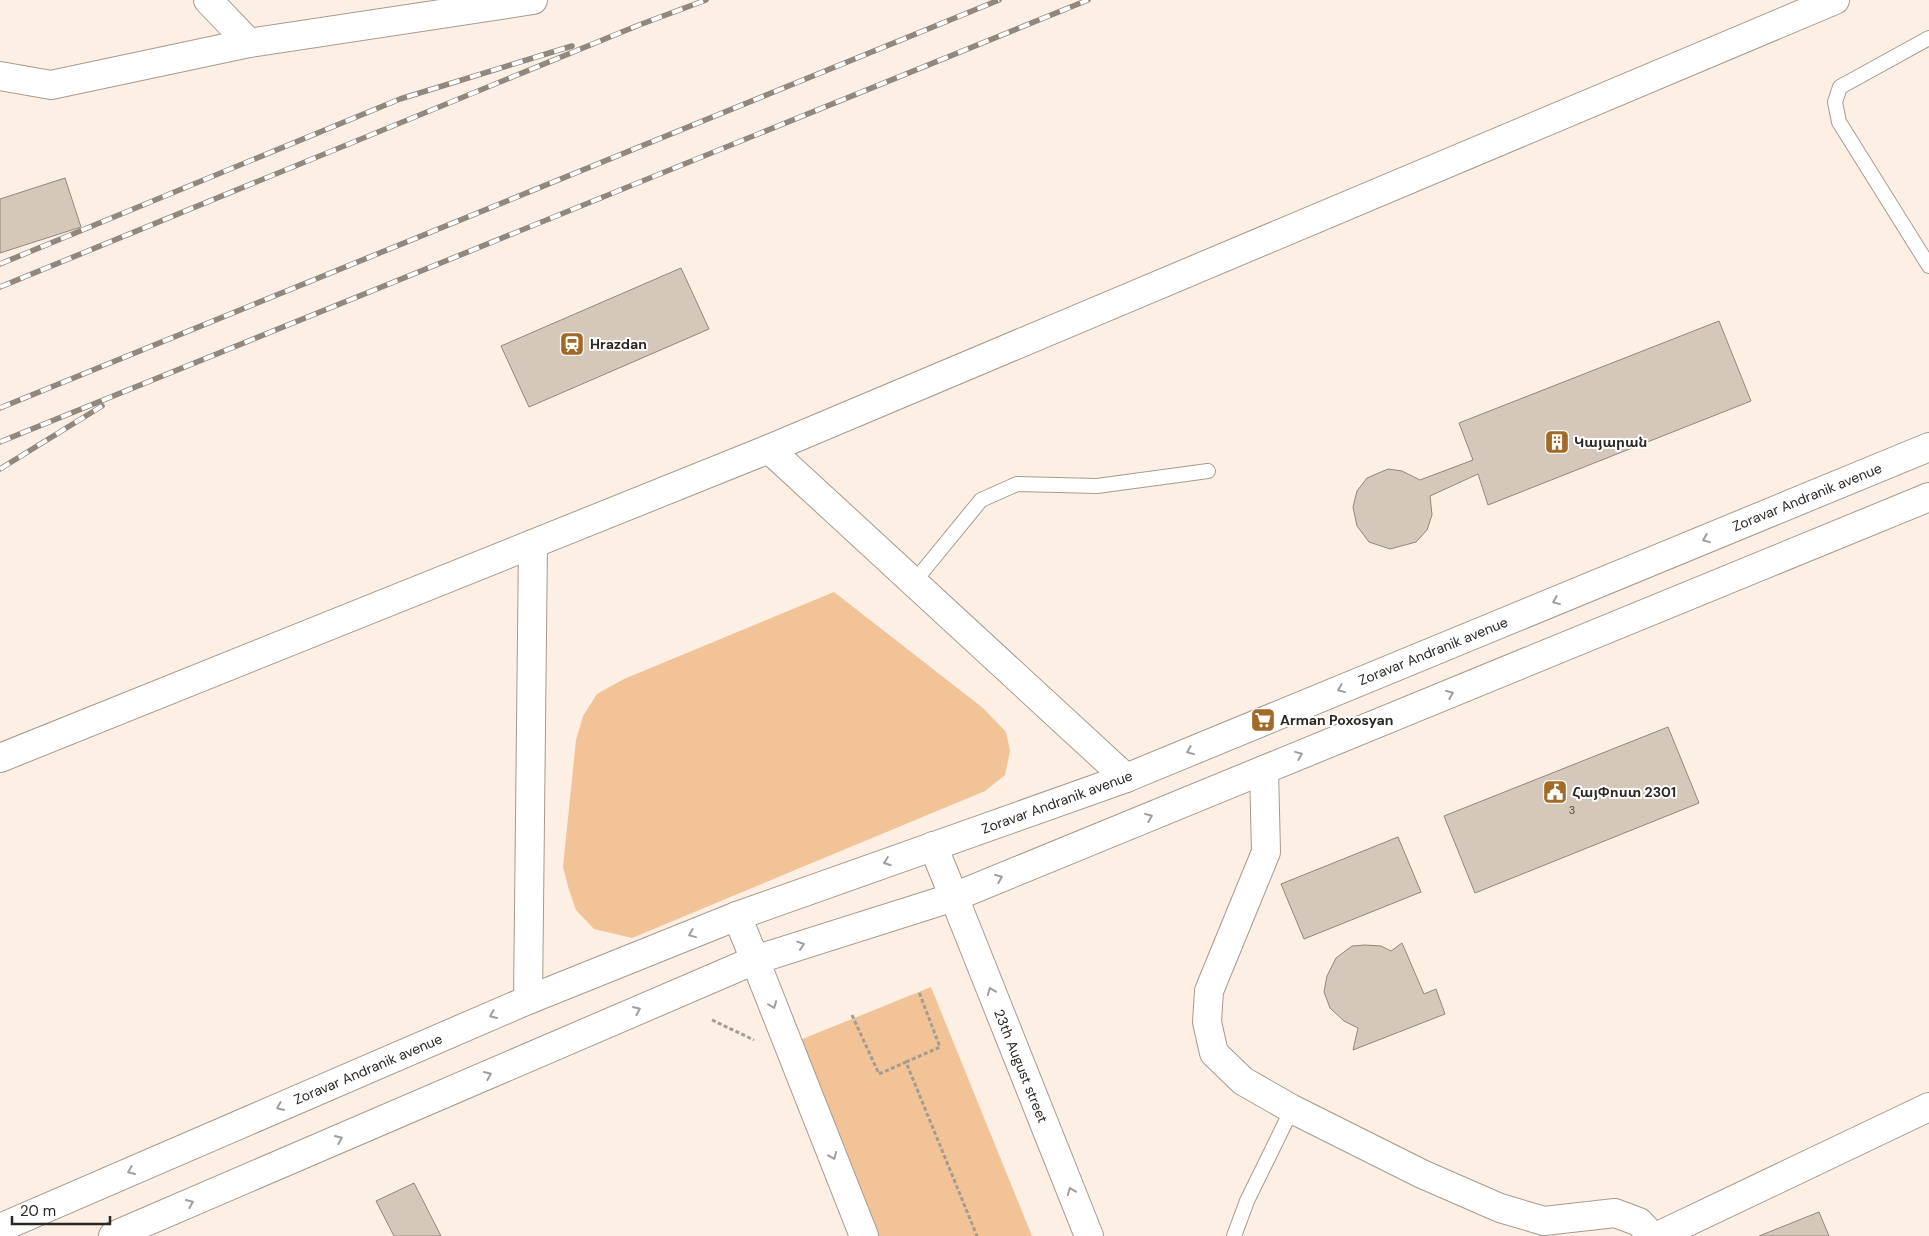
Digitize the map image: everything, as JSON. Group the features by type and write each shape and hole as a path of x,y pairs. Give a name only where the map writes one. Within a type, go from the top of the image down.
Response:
{"street":[{"path":"208,0 249,43"},
{"path":"0,76 6,79 51,85 249,43 533,0"},
{"path":"0,758 769,449 1835,0"},
{"name":"Zoravar Andranik avenue","path":"0,1228 528,1000 738,916 1126,778 1929,447"},
{"path":"769,449 1126,778"},
{"path":"113,1236 755,960 954,897 1929,497"},
{"path":"528,1000 533,544"},
{"path":"1264,770 1266,852 1209,991 1207,1022 1214,1053 1243,1081 1292,1109 1422,1174 1500,1208 1544,1221 1615,1212 1639,1222 1652,1236"},
{"path":"933,846 954,897"},
{"name":"23th August street","path":"954,897 1089,1236"},
{"path":"738,916 864,1236"},
{"path":"1658,1236 1929,1107"}],"lane":[{"path":"1929,38 1840,87 1836,102 1839,122 1929,266"},
{"path":"914,582 981,500 1016,484 1097,486 1208,472"},
{"path":"1234,1236 1247,1201 1292,1109"}],"path":[{"path":"852,1015 879,1074 940,1047 919,992"},
{"path":"712,1020 757,1041"},
{"path":"906,1062 977,1236"}],"shaded area":[{"path":"834,592 983,708 1006,732 1010,751 1005,775 985,791 632,938 594,929 576,910 563,867 576,740 583,716 597,694 624,679"},
{"path":"931,987 1032,1236 879,1236 800,1040"}],"building":[{"path":"65,178 81,227 0,253 0,199"},
{"path":"681,268 709,329 529,407 501,346"},
{"name":"Կայարան","path":"1719,321 1751,401 1488,505 1478,474 1430,496 1432,515 1427,530 1416,542 1390,549 1369,542 1357,526 1353,507 1357,491 1367,478 1388,469 1402,471 1420,480 1473,460 1459,423"},
{"path":"1668,727 1699,803 1475,893 1444,816"},
{"path":"1398,837 1421,892 1304,939 1281,884"},
{"path":"1402,943 1424,994 1436,989 1445,1014 1353,1050 1358,1028 1344,1021 1330,1008 1324,992 1327,976 1336,958 1352,946 1381,946 1391,951"},
{"path":"414,1183 441,1236 394,1236 376,1201"},
{"path":"1819,1212 1829,1236 1759,1236"}],"railway":[{"path":"0,287 639,25 706,0"},
{"path":"0,408 999,0"},
{"path":"0,442 1088,0"},
{"path":"0,264 400,99 572,46"},
{"path":"0,469 102,406"}],"place":[{"name":"Hrazdan","path":"572,344"},
{"name":"Կայարան","path":"1557,442"},
{"name":"Arman Poxosyan","path":"1263,720"},
{"name":"ՀայՓոստ 2301","path":"1555,792"}]}
